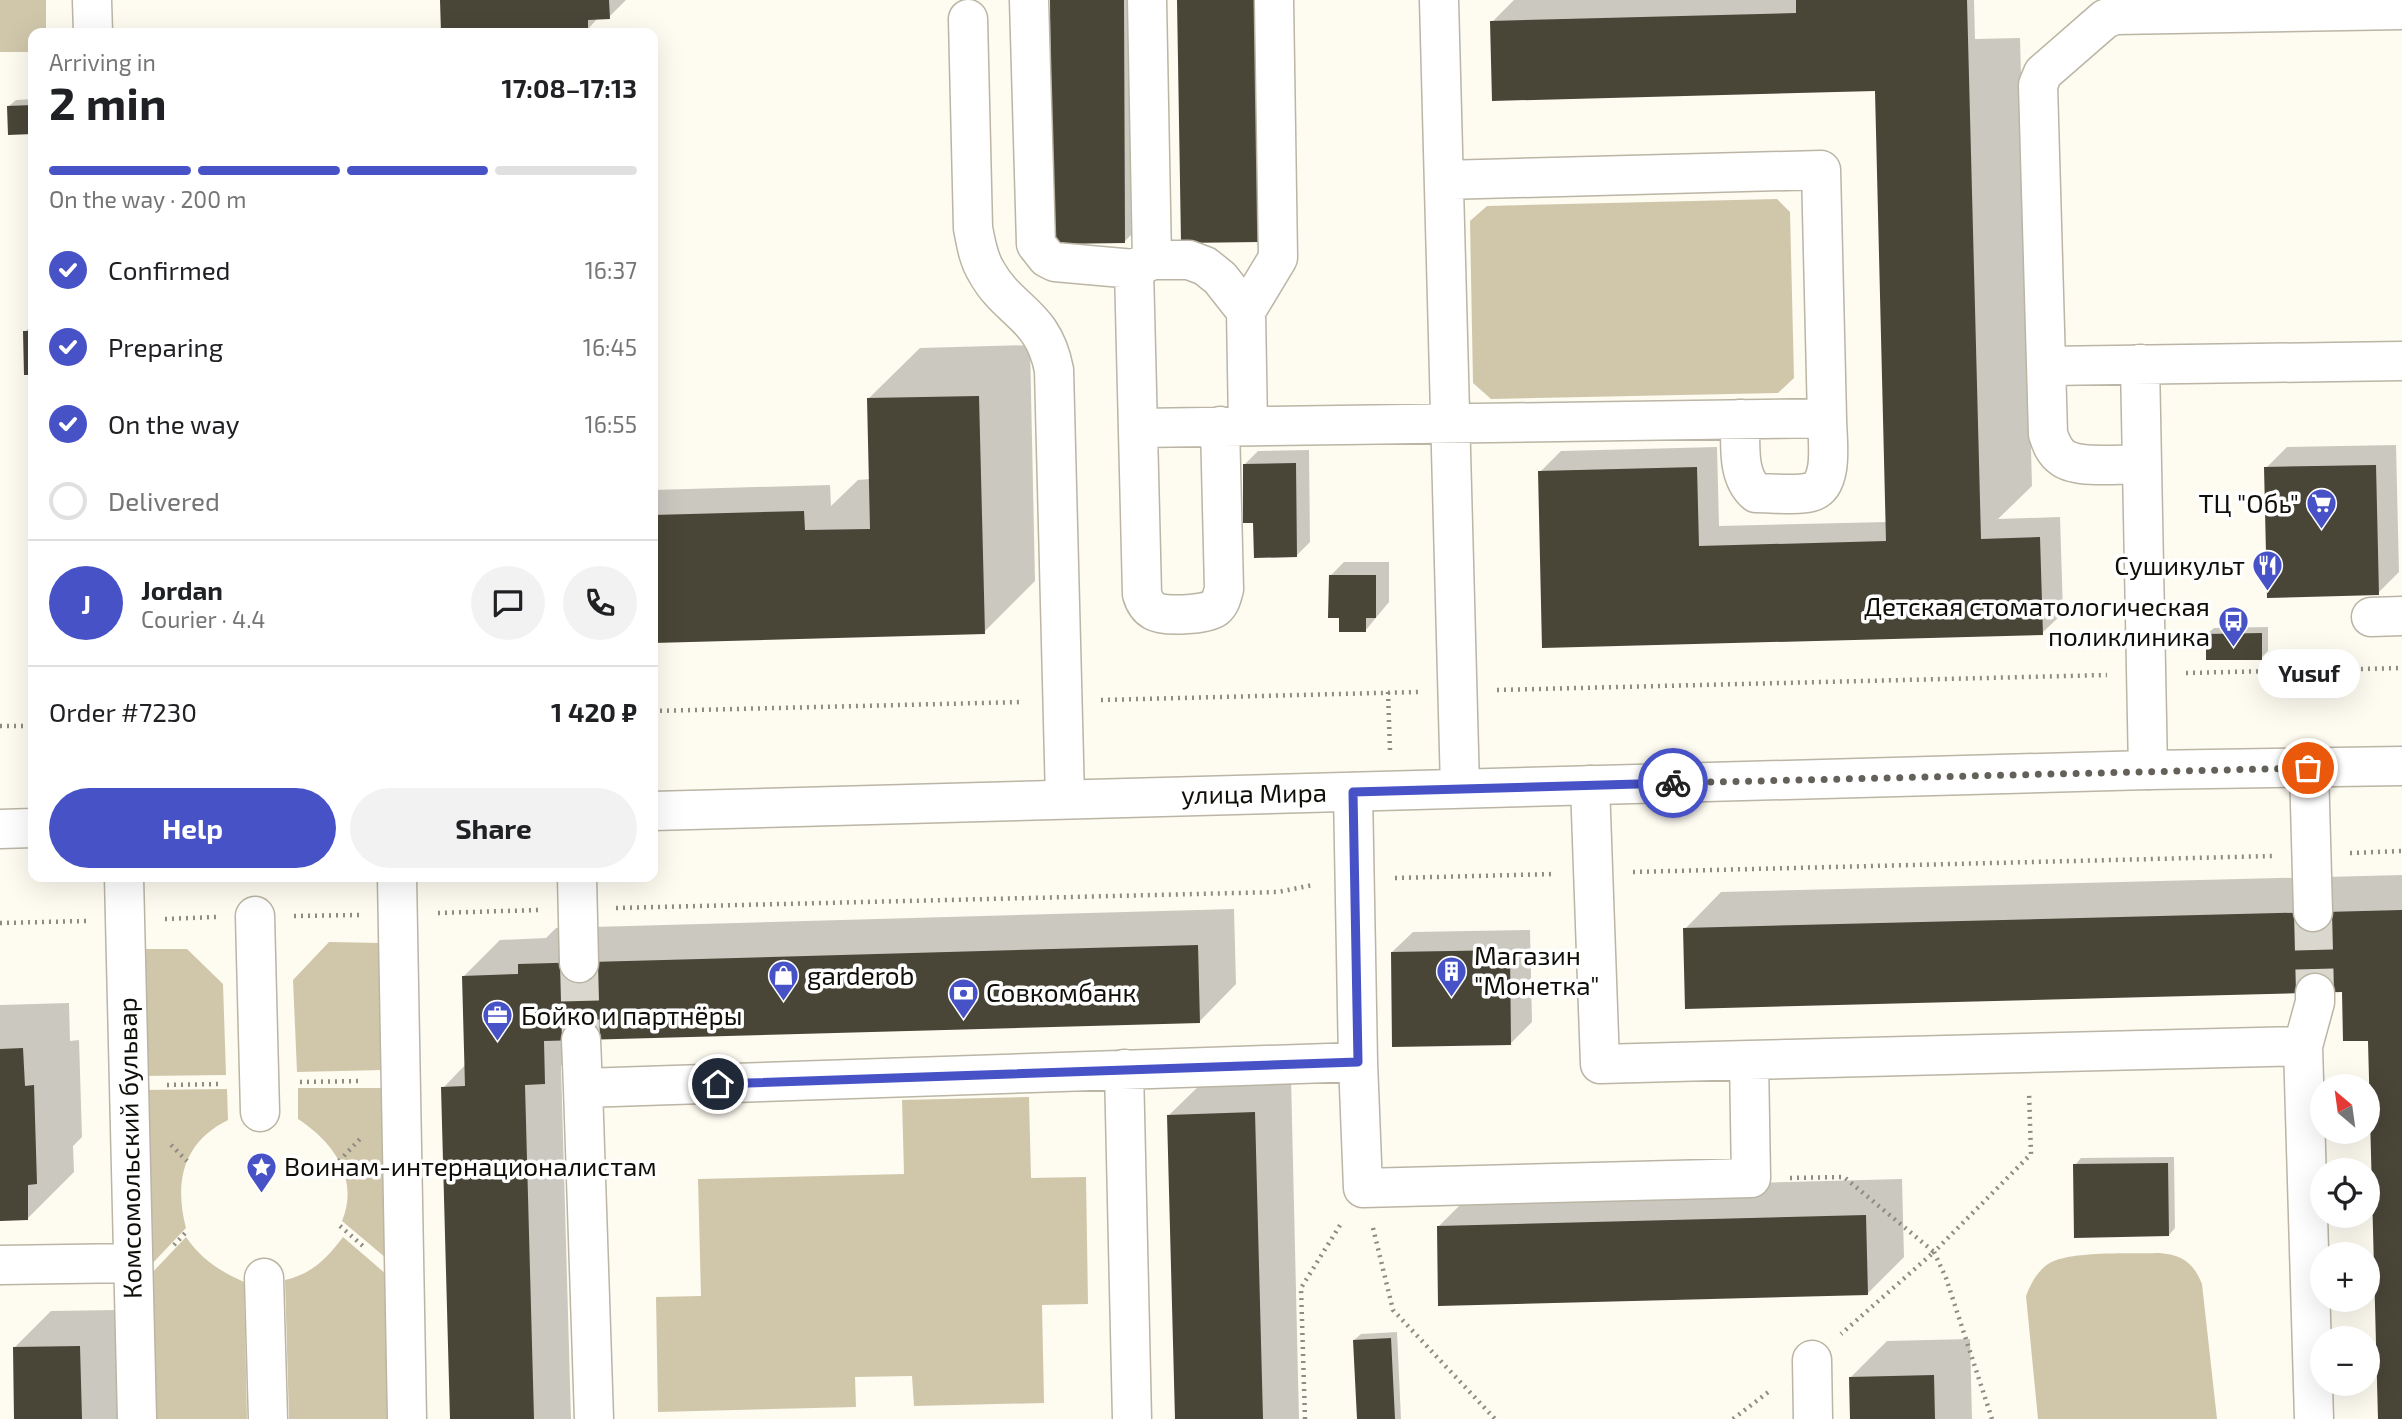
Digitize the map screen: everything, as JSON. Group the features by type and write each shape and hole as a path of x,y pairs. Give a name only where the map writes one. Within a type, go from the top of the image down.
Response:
{"main road":[{"path":"92,0 93,28"},
{"path":"1029,0 1036,244 1047,258 1055,262 1143,264 1189,260 1205,266 1220,278 1246,311"},
{"path":"1147,0 1139,428 1142,594 1145,603 1153,611 1163,614 1201,613 1214,609 1222,600 1224,589 1234,426 1246,311 1278,258 1274,0"},
{"path":"1439,0 1460,788"},
{"path":"2141,464 2076,463 2063,458 2053,448 2048,434 2038,85 2043,73 2105,19 2115,15 2402,10"},
{"path":"968,19 973,229 978,253 986,272 999,289 1031,319 1044,336 1051,352 1054,370 1065,799"},
{"path":"1444,180 1821,170 1827,418 1827,476 1822,486 1811,492 1756,493 1746,484 1742,469 1740,419"},
{"path":"2046,366 2402,361"},
{"path":"2140,364 2148,771"},
{"path":"1139,428 1827,418"},
{"name":"улица Мира","path":"658,811 1460,788 2402,766"},
{"path":"2308,768 2313,912"},
{"path":"1590,785 1600,1064 2303,1046"},
{"path":"1353,792 1363,1188 1751,1178 1749,1060"},
{"path":"0,829 28,828"},
{"name":"Комсомольский бульвар","path":"124,882 136,1419"},
{"path":"577,893 579,963"},
{"path":"397,895 407,1419"},
{"path":"255,916 260,1112"},
{"path":"2314,1419 2303,1046 2315,993"},
{"path":"582,1040 594,1419"},
{"path":"583,1088 1358,1062"},
{"path":"1124,1069 1132,1419"},
{"path":"0,1265 132,1264"},
{"path":"264,1278 268,1419"},
{"path":"1812,1360 1813,1419"}],"path":[{"path":"658,711 2402,668"},
{"path":"0,726 28,726"},
{"path":"0,923 255,916 397,895 1278,892 1329,881 1354,879 2402,851"},
{"path":"1733,1419 1812,1360 1934,1252 2031,1154 2028,1053"},
{"path":"1751,1178 1844,1177 1934,1252 1946,1279 1992,1419"},
{"path":"1305,1419 1301,1288 1363,1188"},
{"path":"1363,1188 1393,1310 1495,1419"}],"shaded area":[{"path":"0,0 46,0 46,28 28,28 28,52 0,52"},
{"path":"1777,199 1790,212 1794,378 1778,393 1491,399 1473,383 1470,221 1487,206"},
{"path":"329,942 381,943 383,1070 297,1072 293,980"},
{"path":"139,949 187,949 223,984 226,1075 142,1076"},
{"path":"298,1088 384,1088 386,1258 342,1221 348,1190 345,1176 332,1150 322,1138 298,1119"},
{"path":"227,1089 228,1120 201,1140 186,1165 181,1195 186,1228 148,1268 143,1090"},
{"path":"1029,1097 1031,1178 1086,1177 1088,1304 1042,1305 1044,1403 914,1406 912,1376 855,1377 856,1407 658,1412 656,1297 701,1296 698,1179 904,1174 902,1100"},
{"path":"186,1237 212,1264 244,1282 247,1419 153,1419 149,1276"},
{"path":"343,1237 386,1274 389,1419 289,1419 285,1280 303,1274 318,1264"},
{"path":"2159,1253 2186,1261 2195,1270 2202,1284 2217,1419 2038,1419 2026,1296 2032,1282 2048,1264 2070,1257"}],"building":[{"path":"440,0 609,0 610,19 588,20 588,28 441,28"},
{"path":"1050,0 1124,0 1125,243 1052,244"},
{"path":"1177,0 1255,0 1260,242 1181,243"},
{"path":"1796,0 1967,0 1981,539 2040,537 2043,635 1542,648 1538,471 1697,467 1699,546 1886,541 1875,91 1492,101 1490,21 1796,13"},
{"path":"28,105 28,134 8,135 7,106"},
{"path":"23,331 28,331 28,375 24,375"},
{"path":"979,396 985,634 658,643 658,515 804,511 805,530 870,529 867,398"},
{"path":"1296,463 1297,557 1254,558 1253,523 1243,523 1243,464"},
{"name":"ТЦ \"Обь\"","path":"2376,465 2379,595 2267,598 2264,467"},
{"path":"1329,575 1376,575 1376,618 1366,618 1366,632 1339,632 1339,618 1328,618"},
{"path":"2262,633 2262,660 2206,660 2206,634"},
{"path":"2402,910 2402,1419 2378,1419 2380,1326 2376,1326 2375,1312 2380,1312 2380,1242 2373,1242 2373,1228 2380,1228 2380,1158 2371,1158 2371,1144 2380,1144 2380,1074 2369,1074 2368,1041 2343,1041 2342,992 1685,1009 1683,928"},
{"path":"1198,945 1200,1023 544,1041 545,1084 525,1085 534,1419 450,1419 441,1087 465,1086 462,976 518,974 518,964"},
{"name":"Магазин \"Монетка\"","path":"1510,950 1511,1045 1392,1047 1391,952"},
{"path":"23,1048 25,1086 34,1085 37,1184 28,1185 28,1220 0,1221 0,1049"},
{"path":"1255,1112 1263,1419 1175,1419 1167,1115"},
{"path":"2168,1163 2169,1236 2074,1238 2073,1164"},
{"path":"1866,1215 1868,1295 1438,1306 1437,1226"},
{"path":"1391,1338 1395,1419 1357,1419 1353,1340"},
{"path":"80,1346 82,1419 14,1419 13,1347"},
{"path":"1934,1375 1935,1419 1850,1419 1849,1377"}],"tunnel":[{"path":"2313,912 2315,993"},
{"path":"579,963 581,1040"}],"way so far":[{"path":"1673,783 2308,768"}],"place":[{"name":"ТЦ \"Обь\"","path":"2322,531"},
{"name":"Сушикульт","path":"2268,593"},
{"name":"Детская стоматологическая поликлиника","path":"2233,649"},
{"name":"Yusuf","path":"2308,768"},
{"name":"Магазин \"Монетка\"","path":"1451,998"},
{"name":"garderob","path":"784,1003"},
{"name":"Совкомбанк","path":"963,1020"},
{"name":"Бойко и партнёры","path":"498,1043"},
{"name":"Воинам-интернационалистам","path":"261,1194"}],"route":[{"path":"718,1084 1358,1062 1353,792 1673,783"}]}
